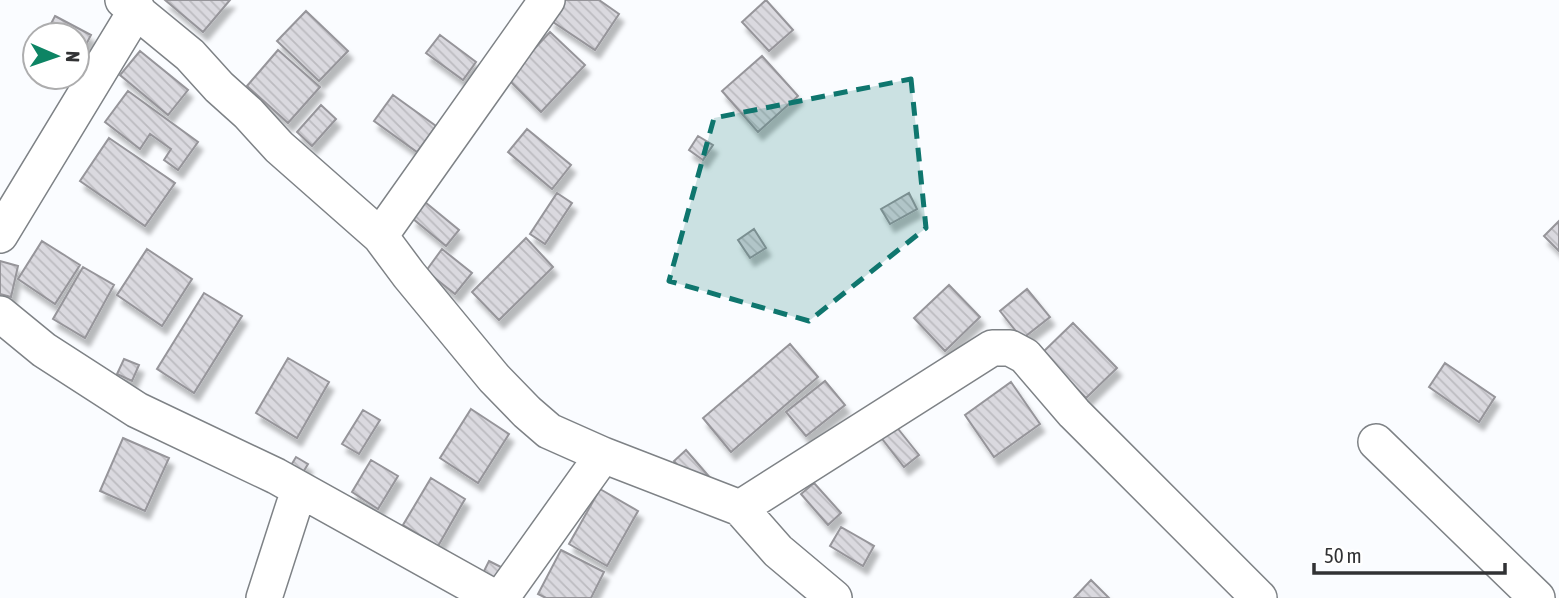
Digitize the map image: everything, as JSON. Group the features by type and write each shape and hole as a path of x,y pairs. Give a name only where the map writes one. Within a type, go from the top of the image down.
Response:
{"street":[{"path":"380,236 547,0"},
{"path":"0,235 130,5 190,55 279,147 380,236 494,378 549,431 740,508 778,551 834,598"},
{"path":"0,314 44,350 138,410 304,492 495,598"},
{"path":"740,508 992,348 1010,348 1025,356 1074,413 1259,598"},
{"path":"1376,442 1537,598"},
{"path":"501,598 603,455"},
{"path":"264,598 294,505 304,492"}],"highlighted area":[{"path":"911,79 926,228 809,321 669,281 714,118"}],"building":[{"path":"165,0 230,0 203,32"},
{"path":"564,0 599,0 619,14 595,50 550,20"},
{"path":"766,0 793,30 769,51 742,22"},
{"path":"306,11 348,51 319,81 277,41"},
{"path":"550,32 585,65 541,112 507,78"},
{"path":"440,35 476,62 463,80 426,53"},
{"path":"278,50 320,87 288,123 247,86"},
{"path":"140,51 188,90 168,115 120,75"},
{"path":"762,56 798,96 758,132 722,91"},
{"path":"128,91 198,142 178,170 164,160 171,149 150,134 140,149 105,122"},
{"path":"393,95 436,126 417,152 374,121"},
{"path":"321,105 336,119 312,146 297,132"},
{"path":"527,129 571,165 552,189 508,152"},
{"path":"698,136 713,145 703,160 689,150"},
{"path":"109,138 175,183 145,226 80,181"},
{"path":"557,193 572,203 545,244 530,234"},
{"path":"909,193 917,209 890,224 881,209"},
{"path":"425,202 459,230 446,246 412,218"},
{"path":"1559,221 1559,251 1544,236"},
{"path":"754,229 766,248 750,258 738,240"},
{"path":"526,238 553,267 499,320 472,292"},
{"path":"42,241 80,265 55,304 18,279"},
{"path":"147,249 192,279 162,326 117,295"},
{"path":"442,249 472,273 455,294 426,271"},
{"path":"0,261 18,266 11,297 0,294"},
{"path":"83,267 114,285 85,338 53,319"},
{"path":"949,285 980,317 945,351 914,318"},
{"path":"1027,289 1050,317 1022,339 1000,311"},
{"path":"204,293 242,316 194,393 157,369"},
{"path":"1073,323 1117,368 1086,398 1042,353"},
{"path":"790,344 818,377 731,452 703,418"},
{"path":"288,358 329,382 297,438 256,413"},
{"path":"124,359 139,365 132,381 117,374"},
{"path":"1445,363 1495,397 1479,422 1429,387"},
{"path":"825,381 845,405 806,436 786,412"},
{"path":"1011,382 1040,424 994,457 965,415"},
{"path":"471,409 509,434 478,483 440,458"},
{"path":"363,410 380,420 359,454 342,444"},
{"path":"891,420 919,455 904,467 876,431"},
{"path":"123,438 169,458 145,511 100,491"},
{"path":"686,450 712,480 699,491 674,461"},
{"path":"296,457 308,464 299,479 287,472"},
{"path":"371,460 398,476 378,509 352,492"},
{"path":"431,478 465,499 438,546 403,525"},
{"path":"814,483 841,513 828,525 801,494"},
{"path":"600,489 638,511 607,566 569,544"},
{"path":"841,527 874,546 863,566 830,546"},
{"path":"561,550 604,572 591,598 546,598 538,594"},
{"path":"489,561 503,568 496,584 481,577"},
{"path":"1091,580 1109,598 1074,598"}]}
